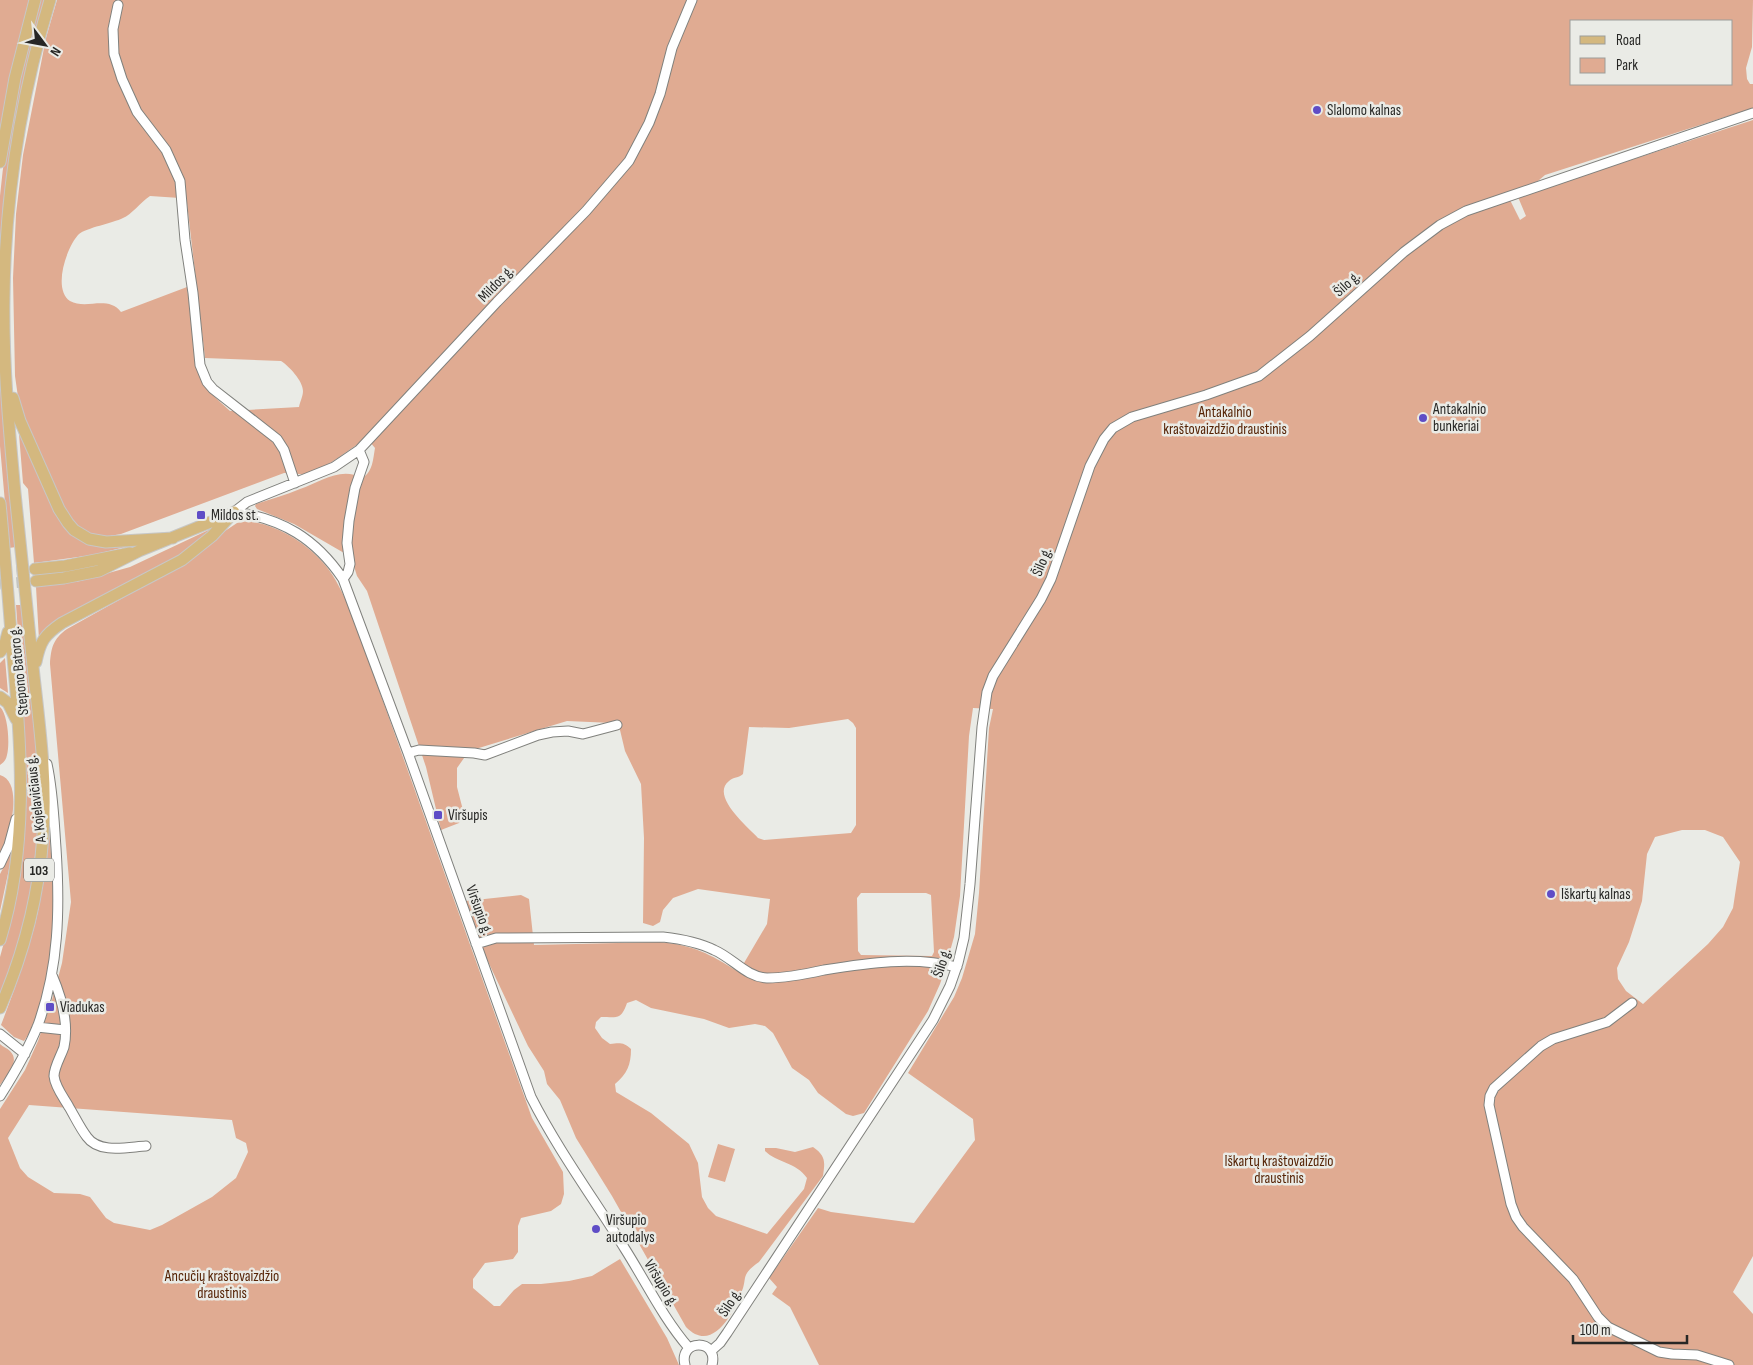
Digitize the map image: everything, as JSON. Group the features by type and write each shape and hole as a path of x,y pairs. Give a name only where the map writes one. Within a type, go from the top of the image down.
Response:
{"main road":[{"path":"0,162 15,78 34,0"},
{"name":"Stepono Batoro g.","path":"0,1008 23,947 32,914 45,808 40,727 15,493 6,367 4,296 11,187 15,158 28,89 50,0"},
{"path":"6,367 20,421 56,502 74,530 89,539 106,542 173,538"},
{"name":"Stepono Batoro g.","path":"0,503 20,730 21,804 13,886 0,940"},
{"path":"35,575 64,578 99,571 139,551 234,512"},
{"path":"34,674 39,648 43,639 53,629 182,560 212,536 234,512"},
{"path":"0,652 8,636 10,618"},
{"path":"0,697 8,703 13,711 20,730"}],"street":[{"name":"Mildos g.","path":"234,512 247,502 334,467 359,450 497,302 586,211 629,161 649,123 660,94 672,48 692,0"},
{"path":"118,5 113,38 114,54 122,79 137,112 166,150 180,181 185,240 193,293 200,365 203,374 213,389 277,439 284,450 295,483"},
{"name":"Šilo g.","path":"711,1351 720,1343 943,1001 957,967 963,945 967,917 982,726 987,692 993,676 1041,599 1051,579 1090,466 1104,439 1113,428 1132,417 1206,395 1259,376 1310,336 1404,252 1440,225 1466,211 1753,113"},
{"path":"343,579 348,572 350,564 347,543 349,521 355,488 364,462 359,450"},
{"name":"Viršupio g.","path":"234,512 260,516 305,537 325,555 343,579 408,753 515,1054 538,1111 676,1333 689,1348"},
{"path":"408,753 419,750 485,755 545,733 560,731 584,734 618,726"},
{"name":"A. Kojelavičiaus g.","path":"0,1096 25,1054 37,1027 52,975 58,932 58,875 49,770 40,727"},
{"path":"0,864 9,845 21,804"},
{"path":"476,944 496,938 654,936 676,938 702,944 716,950 750,974 767,978 798,975 869,963 917,961 936,962 957,967"},
{"path":"52,975 64,1015 65,1030 64,1044 54,1075 58,1088 87,1137 95,1144 109,1148 146,1146"},
{"path":"1632,1003 1606,1022 1553,1039 1541,1046 1494,1088 1490,1096 1489,1106 1511,1204 1516,1218 1523,1227 1573,1279 1598,1317 1608,1327 1659,1352 1697,1355 1729,1365"},
{"path":"37,1027 65,1030"},
{"path":"0,1034 25,1054"},
{"path":"685,1365 684,1356 689,1348 701,1345 711,1351 712,1365"}],"green space":[{"path":"0,0 29,0 10,76 0,130"},
{"path":"39,0 45,0 0,281 0,196 6,146"},
{"path":"57,0 1753,0 1752,47 1746,68 1747,79 1750,84 1753,84 1753,108 1545,175 1538,181 1508,196 1520,220 1526,216 1518,197 1753,120 1753,1256 1733,1292 1753,1314 1753,1365 819,1365 790,1307 772,1294 777,1287 769,1278 818,1208 831,1212 914,1223 975,1140 973,1119 908,1073 954,997 962,978 975,934 989,728 993,709 973,708 969,736 960,896 954,937 940,984 928,1011 864,1113 853,1116 846,1114 818,1093 809,1080 792,1068 773,1033 765,1026 755,1024 729,1028 704,1019 651,1008 636,1000 627,1003 621,1015 601,1017 596,1022 595,1028 602,1038 610,1044 626,1045 631,1049 628,1069 615,1084 616,1092 651,1113 689,1144 698,1163 702,1197 708,1208 716,1216 767,1234 804,1189 807,1178 797,1169 770,1155 765,1151 765,1148 795,1152 813,1147 824,1160 823,1176 759,1262 747,1273 735,1308 729,1318 714,1333 705,1336 696,1334 686,1327 612,1196 576,1138 560,1100 547,1084 544,1071 528,1046 484,953 466,901 521,895 529,899 534,945 672,943 701,951 737,971 744,963 767,924 770,899 698,889 673,898 663,910 660,922 653,926 643,923 644,838 641,784 625,751 620,730 613,723 567,721 469,751 457,768 457,787 464,814 459,823 441,830 426,767 367,591 357,576 351,557 294,524 257,509 255,506 256,504 338,474 354,475 362,478 370,469 373,461 375,448 370,442 362,441 335,460 313,472 307,474 284,473 121,534 99,538 85,533 67,516 19,404 15,376 13,278 16,214 23,155 46,38","holes":["150,196 180,198 187,203 205,358 281,361 288,366 301,383 303,393 299,407 230,411 211,393 198,372 187,287 121,312 110,304 76,303 70,301 65,295 62,287 63,268 70,248 79,234 119,220","848,719 856,728 856,825 851,833 764,840 758,838 733,811 724,795 724,787 729,781 743,774 749,727 789,728","1682,830 1705,830 1723,837 1740,862 1733,908 1723,927 1708,944 1643,1004 1626,991 1618,979 1617,968 1629,942 1642,901 1647,854 1655,837","861,893 926,893 931,895 934,952 932,956 861,955 858,951 857,898"]},
{"path":"0,364 16,547 9,548 0,446"},
{"path":"18,422 70,529 133,545 93,555 34,563 28,489 23,483"},
{"name":"Ancučių kraštovaizdžio draustinis","path":"248,521 270,526 301,543 330,571 349,606 532,1118 563,1172 564,1194 561,1204 551,1211 521,1218 518,1226 518,1252 513,1259 485,1263 473,1279 473,1288 494,1306 500,1306 522,1284 569,1281 592,1276 620,1259 667,1338 679,1365 0,1365 0,1109 25,1070 38,1041 62,963 71,902 50,664 52,649 59,636 67,629 187,562 219,535 237,523","holes":["29,1105 232,1120 236,1138 246,1143 248,1152 236,1178 212,1197 150,1230 114,1223 106,1218 90,1197 80,1194 54,1193 28,1177 20,1168 8,1138"]},
{"path":"217,526 190,550 39,640 36,587 80,581 130,567"},
{"path":"16,605 21,605 38,766 40,810 36,858 28,905 16,951 0,996 0,957 15,902 22,860 25,822 26,781 23,701"},
{"path":"5,658 8,693 0,688 0,663"},
{"path":"0,707 7,722 8,750 4,762 0,765"},
{"path":"0,775 8,780 12,788 13,812 11,825 0,856"},
{"path":"49,832 53,875 53,916 50,956 39,1010 33,1027 24,1041 14,1037 1,1025 36,920"},
{"path":"13,849 11,868 9,869 0,911 0,874"},
{"path":"0,1044 10,1051 14,1060 11,1069 0,1085"},
{"path":"718,1144 735,1149 725,1182 708,1177"}],"tunnel":[{"path":"0,572 33,569"},
{"path":"0,584 36,581"}],"place":[{"name":"Slalomo kalnas","path":"1317,110"},
{"name":"Antakalnio bunkeriai","path":"1423,418"},
{"name":"Mildos st.","path":"201,515"},
{"name":"Viršupis","path":"438,815"},
{"name":"Iškartų kalnas","path":"1551,894"},
{"name":"Viadukas","path":"50,1007"},
{"name":"Viršupio autodalys","path":"596,1229"}],"park label":[{"name":"Antakalnio kraštovaizdžio draustinis","path":"1225,420"},
{"name":"Iškartų kraštovaizdžio draustinis","path":"1279,1170"}]}
